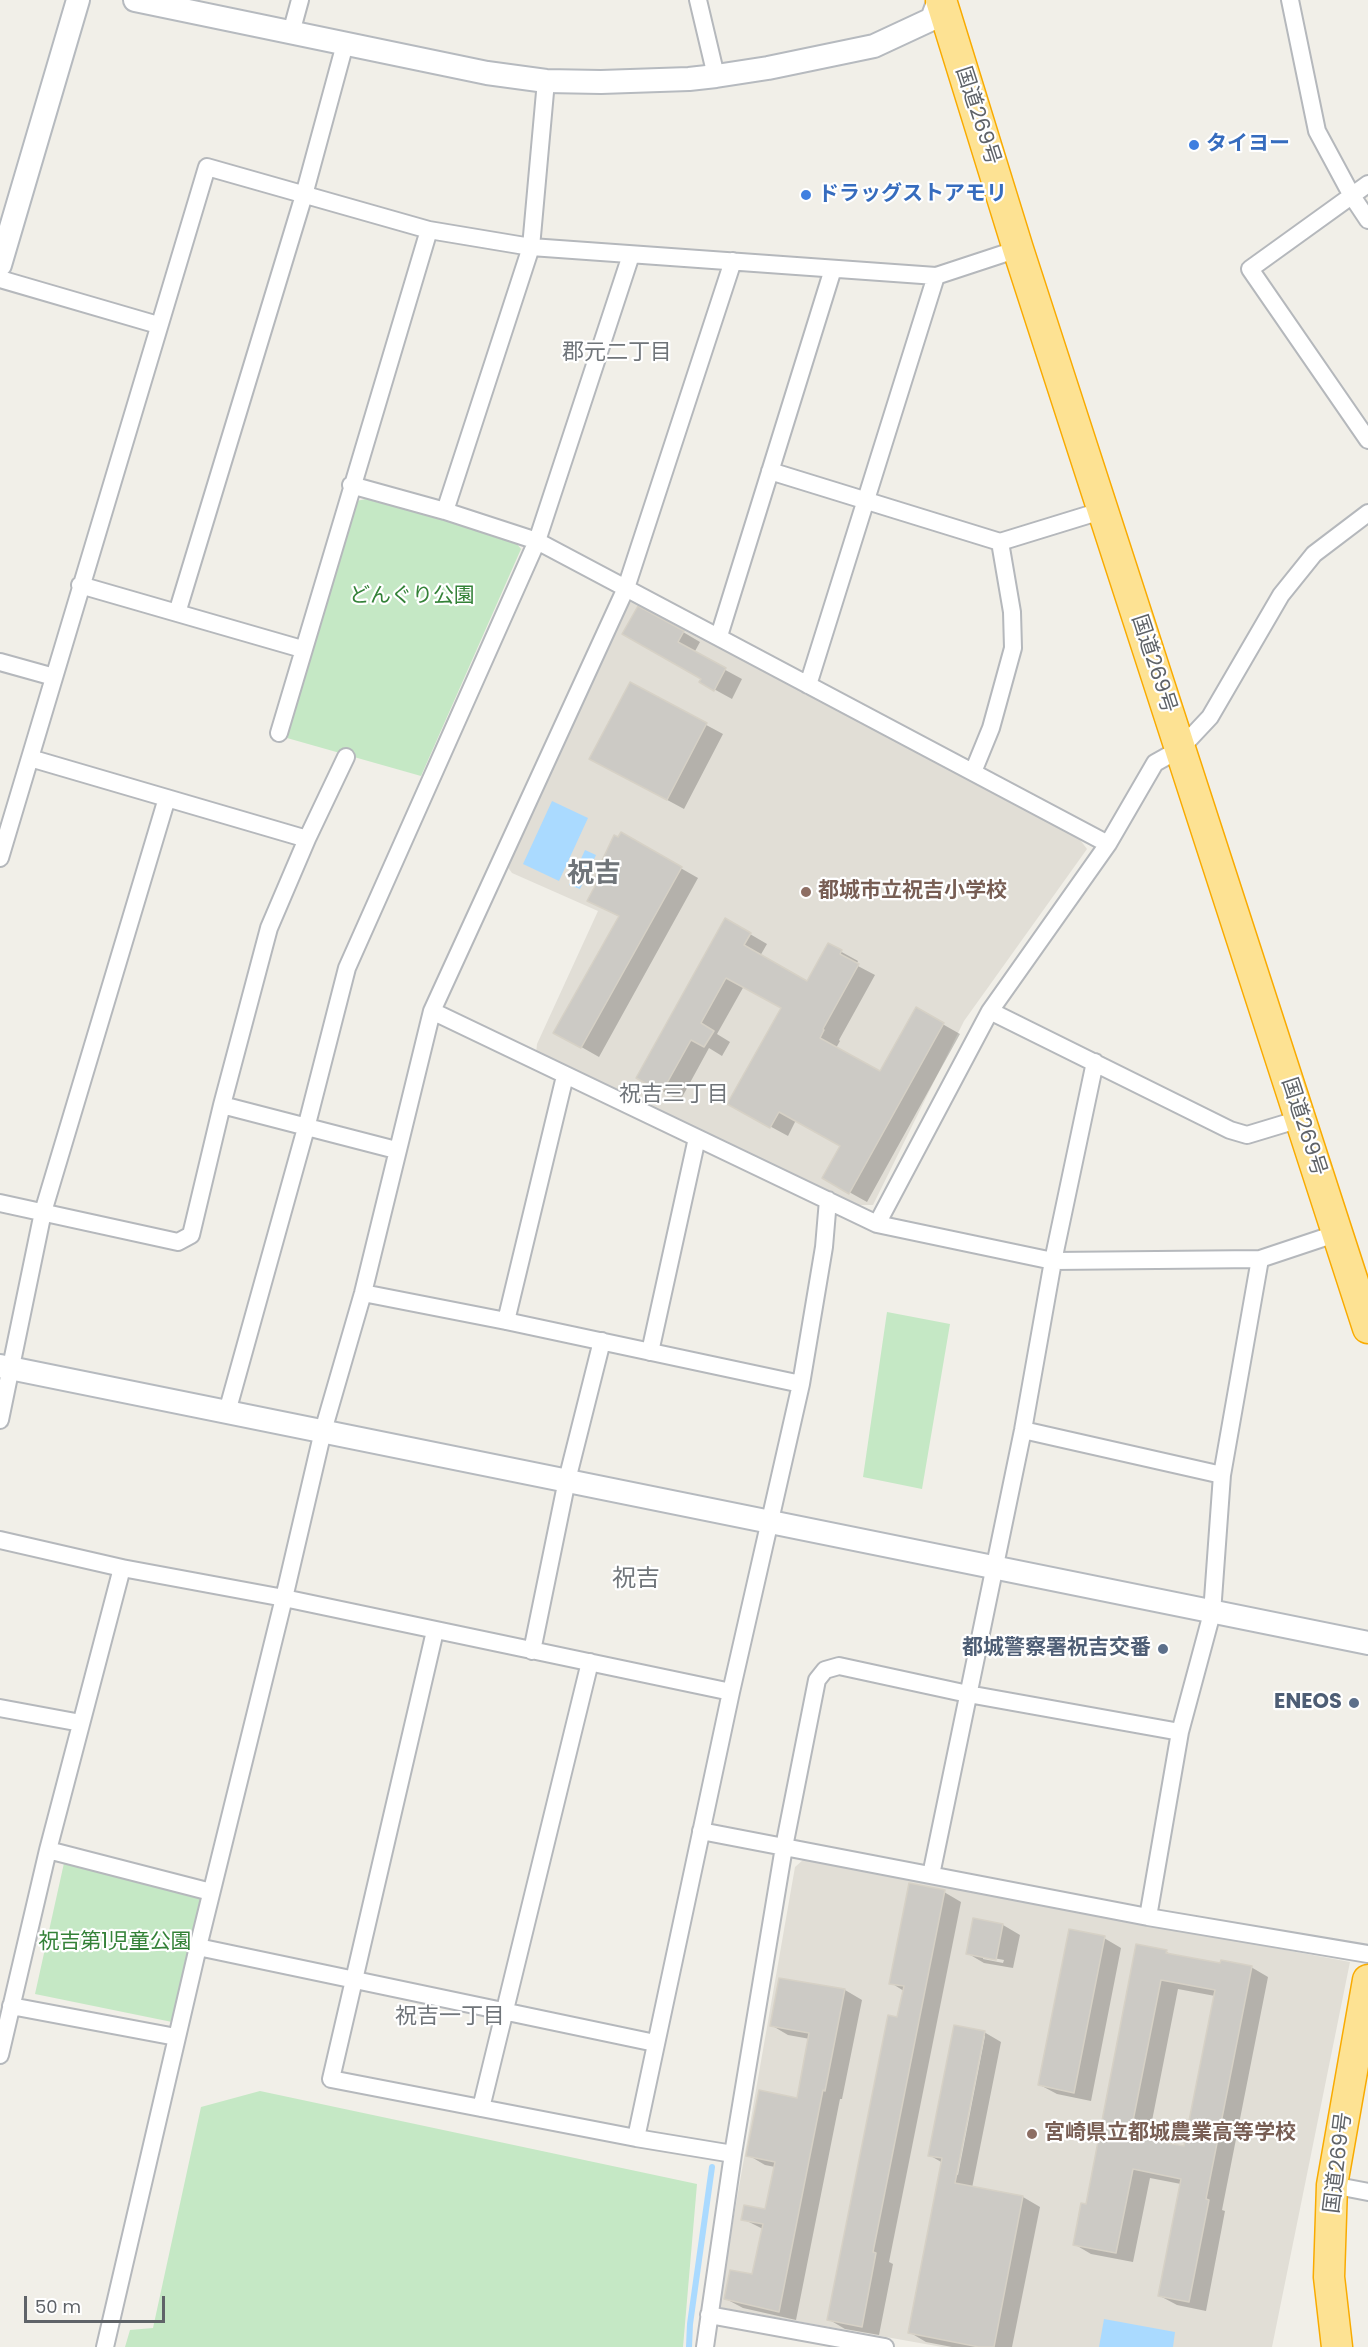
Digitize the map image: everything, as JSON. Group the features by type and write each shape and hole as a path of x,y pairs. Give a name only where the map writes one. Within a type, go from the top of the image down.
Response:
{"highway":[{"name":"国道269号","path":"940,0 1018,249 1368,1328"},
{"name":"国道269号","path":"1337,2347 1329,2277 1332,2185 1368,1980"}],"street":[{"path":"0,266 78,0"},
{"path":"135,0 487,73 546,81 654,81 716,76 768,68 874,46 932,19 940,0"},
{"path":"291,33 300,0"},
{"path":"698,0 716,76"},
{"path":"1290,0 1317,131 1352,196 1368,220"},
{"path":"177,613 304,195 345,44"},
{"path":"445,512 531,247 546,81"},
{"path":"0,858 207,167 429,230 531,247 936,276 1018,249"},
{"path":"1368,184 1250,269 1368,440"},
{"path":"279,733 429,230"},
{"path":"227,1412 306,1128 347,968 537,541 631,255"},
{"path":"105,2347 176,2037 323,1431 363,1293 396,1150 432,1011 626,588 733,261"},
{"path":"719,636 833,269"},
{"path":"808,685 936,276"},
{"path":"0,279 158,325"},
{"path":"770,471 1000,542 1104,510"},
{"path":"351,486 537,541 1108,844"},
{"path":"877,1224 990,1011 1108,844 1155,763 1180,749 1210,717 1281,595 1314,554 1368,513"},
{"path":"973,772 992,728 1013,648 1012,612 1000,542"},
{"path":"81,585 302,650"},
{"path":"0,662 54,678"},
{"path":"0,1203 178,1242 190,1235 269,928 307,839 346,757"},
{"path":"30,758 307,839"},
{"path":"0,1420 5,1368 43,1212 167,798"},
{"path":"432,1011 877,1224 1053,1261 1260,1259 1338,1233"},
{"path":"990,1011 1230,1130 1247,1134 1300,1119"},
{"path":"931,1875 1023,1430 1053,1261 1095,1062"},
{"path":"506,1321 565,1076"},
{"path":"222,1105 396,1150"},
{"path":"650,1352 697,1138"},
{"path":"636,2138 731,1692 801,1384 824,1247 828,1200"},
{"path":"1148,1917 1180,1732 1212,1613 1222,1475 1260,1259"},
{"path":"363,1293 801,1384"},
{"path":"532,1651 567,1480 602,1341"},
{"path":"5,1368 1368,1643"},
{"path":"1023,1430 1222,1475"},
{"path":"0,1540 122,1568 284,1598 731,1692"},
{"path":"0,2055 48,1850 122,1568"},
{"path":"435,1631 331,2079 636,2138 733,2154"},
{"path":"481,2108 590,1662"},
{"path":"705,2347 733,2154 784,1847 817,1680 825,1670 839,1666 968,1694 1180,1732"},
{"path":"0,1708 81,1723"},
{"path":"701,1831 1148,1917 1368,1954"},
{"path":"48,1850 211,1892"},
{"path":"198,1947 655,2043"},
{"path":"11,2006 176,2037"},
{"path":"1332,2185 1368,2192"},
{"path":"709,2315 885,2347"}],"shaded area":[{"name":"都城市立祝吉小学校","path":"639,601 1075,833 1087,849 964,1021 873,1205 858,1205 536,1054 537,1044 598,911 512,873 507,866 626,603"},
{"name":"宮崎県立都城農業高等学校","path":"803,1860 1350,1962 1272,2347 942,2347 718,2307 795,1867"}],"green space":[{"name":"どんぐり公園","path":"366,499 513,539 521,549 421,776 287,738 356,501"},
{"path":"887,1312 950,1324 922,1489 863,1477"},
{"name":"祝吉第1児童公園","path":"64,1863 204,1898 172,2022 35,1994"},
{"path":"260,2091 697,2184 683,2347 125,2347 130,2330 153,2328 201,2107"}],"water":[{"path":"552,801 588,818 559,881 523,864"},
{"path":"585,850 596,855 580,889 569,885"},
{"path":"1104,2319 1175,2332 1173,2347 1099,2347"}],"building":[{"path":"638,606 684,631 678,642 726,668 714,691 699,682 701,679 622,634"},
{"path":"630,682 707,723 667,800 589,759"},
{"path":"621,832 682,867 581,1048 553,1033 619,916 587,901 596,884 592,882 614,835 618,837"},
{"path":"725,918 751,933 744,945 807,981 828,943 842,950 840,954 859,964 820,1038 880,1071 916,1007 944,1023 849,1194 822,1178 840,1146 779,1112 770,1128 727,1104 781,1008 726,978 701,1023 714,1031 704,1047 691,1040 662,1092 636,1078"},
{"path":"909,1883 945,1890 873,2252 876,2253 862,2327 827,2320 888,2015 897,2017 904,1986 889,1984"},
{"path":"973,1918 1003,1924 996,1960 966,1954"},
{"path":"1069,1929 1105,1936 1074,2093 1038,2085"},
{"path":"1136,1944 1167,1950 1166,1953 1220,1963 1221,1960 1252,1966 1206,2199 1209,2200 1189,2302 1158,2296 1181,2179 1133,2169 1116,2253 1073,2245 1081,2203 1086,2204","holes":["1161,1980 1215,1990 1184,2146 1130,2136"]},
{"path":"779,1978 845,1989 779,2312 724,2299 730,2270 752,2274 763,2224 741,2220 744,2205 765,2209 775,2162 746,2156 759,2090 797,2098 809,2033 770,2026"},
{"path":"954,2025 985,2031 955,2183 1023,2196 994,2347 979,2347 908,2333 942,2158 928,2156"}],"waterway":[{"path":"689,2347 690,2324 712,2167"}],"place":[{"name":"タイヨー","path":"1194,145"},
{"name":"ドラッグストアモリ","path":"806,195"},
{"name":"都城市立祝吉小学校","path":"806,892"},
{"name":"都城警察署祝吉交番","path":"1163,1649"},
{"name":"ENEOS","path":"1354,1703"},
{"name":"宮崎県立都城農業高等学校","path":"1032,2134"}],"district":[{"name":"郡元二丁目","path":"617,353"},
{"name":"祝吉","path":"594,875"},
{"name":"祝吉三丁目","path":"674,1095"},
{"name":"祝吉","path":"636,1580"},
{"name":"祝吉一丁目","path":"450,2017"}]}
